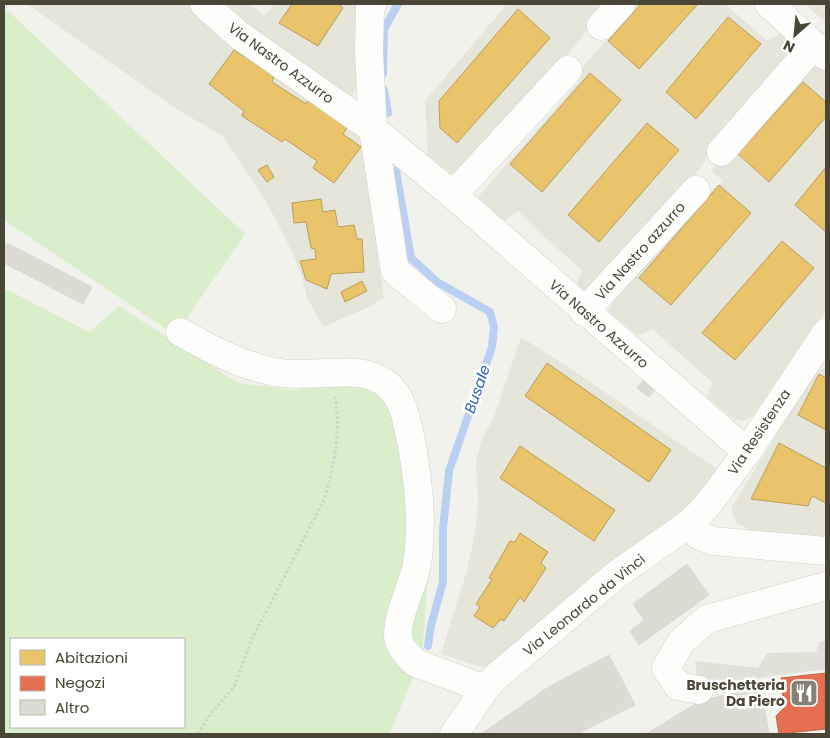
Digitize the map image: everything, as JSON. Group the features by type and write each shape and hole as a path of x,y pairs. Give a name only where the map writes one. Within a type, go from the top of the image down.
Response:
{"street":[{"name":"Via Nastro Azzurro","path":"204,4 239,34 373,130 453,195 584,312 747,452"},
{"path":"373,4 370,8 369,54 373,130 395,271 442,308"},
{"path":"601,26 621,4"},
{"path":"721,152 820,51 769,4"},
{"path":"453,195 568,70"},
{"name":"Via Nastro azzurro","path":"584,312 696,190"},
{"path":"180,332 218,353 246,364 281,372 305,374 357,372 370,374 390,387 397,396 406,416 416,470 419,542 416,569 402,614 398,635 403,650 416,663 485,689"},
{"name":"Via Resistenza","path":"687,526 710,502 822,349"},
{"path":"687,526 698,535 721,542 826,551"},
{"name":"Via Leonardo da Vinci","path":"454,734 485,689 496,677 616,575 687,526"},
{"path":"699,690 678,686 666,668 681,642 707,619 826,586"}],"path":[{"path":"198,734 211,713 234,687 251,641 324,500 331,476 338,418 333,393"}],"shaded area":[{"path":"27,4 250,4 264,16 275,4 367,4 362,76 350,100 354,130 366,146 380,230 376,237 376,247 384,297 369,307 323,327 307,297 302,277 277,222 264,198 222,135 181,112"},
{"path":"507,4 607,4 544,86 460,181 428,155 425,101"},
{"path":"637,4 725,4 767,41 782,31 798,46 710,147 704,164 588,295 576,286 582,270 518,211 504,221 478,197 581,79 576,75"},
{"path":"804,4 826,4 826,23 821,18"},
{"path":"819,58 826,63 826,311 756,415 742,421 731,417 707,397 712,382 652,329 638,336 609,312 612,304 650,259 703,199 723,181 711,170 726,160"},
{"path":"521,337 717,469 697,496 676,519 494,671 441,654 467,570 476,528 478,498 476,462 482,439 494,417"},
{"path":"826,366 826,538 753,531 736,523 731,508 813,375"},
{"path":"820,641 826,641 826,669 766,677 699,690 695,661 758,668 767,653 816,652"}],"green space":[{"path":"4,7 245,234 175,335 4,220"},
{"path":"4,288 89,332 119,306 238,383 296,390 367,366 400,385 432,525 422,657 389,734 4,734"}],"building: Abitazioni":[{"path":"292,4 339,4 343,8 318,46 279,23"},
{"path":"641,4 698,4 639,69 608,41"},
{"path":"518,9 550,38 457,143 440,128 439,101"},
{"path":"728,17 761,44 696,119 666,92"},
{"path":"234,50 274,76 272,82 306,104 308,100 347,127 343,134 361,147 334,183 313,168 317,161 285,139 282,142 242,116 244,111 209,84"},
{"path":"590,73 621,100 542,192 510,164"},
{"path":"803,82 826,102 826,117 769,182 738,154"},
{"path":"647,123 679,150 599,242 568,215"},
{"path":"267,165 274,177 267,182 258,170"},
{"path":"826,167 826,232 795,205"},
{"path":"719,185 751,213 671,305 639,278"},
{"path":"321,199 323,212 335,210 338,227 354,225 357,239 362,239 364,272 331,274 327,289 306,280 300,261 316,259 315,249 311,248 306,222 294,223 292,203"},
{"path":"782,241 814,268 735,360 702,333"},
{"path":"362,281 367,291 345,302 341,292"},
{"path":"547,363 671,450 649,482 525,396"},
{"path":"819,374 826,378 826,430 798,415"},
{"path":"779,443 826,468 826,503 812,496 808,506 751,499"},
{"path":"520,446 615,510 594,541 500,478"},
{"path":"520,533 548,552 541,563 546,568 524,602 520,597 504,621 501,619 493,628 474,616 480,607 476,604 492,579 489,578 510,541 515,542"}],"building: Negozi":[{"name":"Bruschetteria Da Piero","path":"826,673 826,729 779,734 776,716 784,708 781,678"}],"building: Altro":[{"path":"7,243 92,287 83,304 4,263 4,250"},
{"path":"645,378 657,387 649,397 637,388"},
{"path":"687,564 709,595 639,645 630,631 644,620 633,604"},
{"path":"609,655 635,705 577,734 481,734 550,686"},
{"path":"761,688 769,734 646,734 702,700"}],"waterway":[{"name":"Busale","path":"383,74 384,29 398,4"},
{"name":"Busale","path":"384,90 388,113"},
{"name":"Busale","path":"396,171 411,258 437,282 490,312 494,327 492,347 449,471 443,529 443,582 431,625 428,646"}],"place":[{"name":"Bruschetteria Da Piero","path":"804,693"}]}
